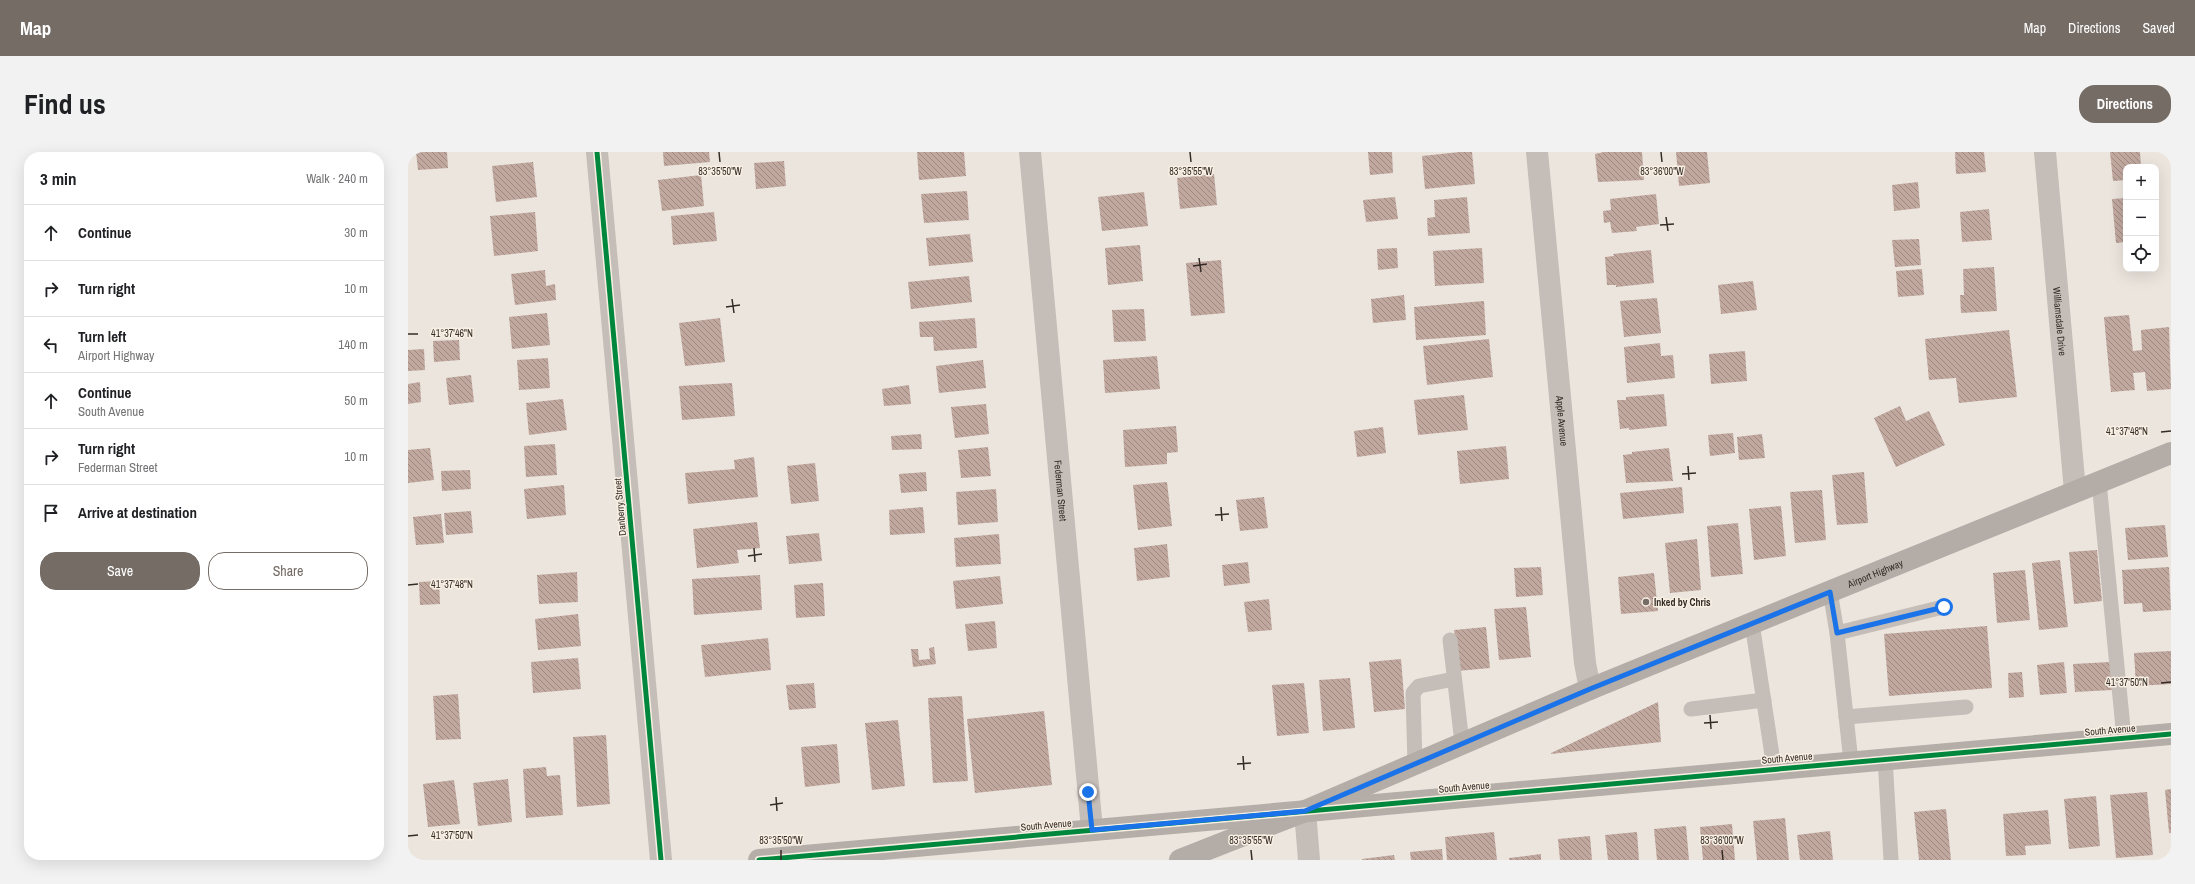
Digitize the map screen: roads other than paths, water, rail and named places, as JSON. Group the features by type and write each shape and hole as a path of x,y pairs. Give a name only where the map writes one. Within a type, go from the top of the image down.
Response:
{"main road":[{"name":"Airport Highway","path":"1180,860 1305,811 1590,689 2171,453"}],"street":[{"name":"Danberry Street","path":"597,152 661,860"},
{"name":"Federman Street","path":"1030,152 1092,830"},
{"name":"Apple Avenue","path":"1538,152 1585,663 1590,689"},
{"name":"Williamsdale Drive","path":"2046,152 2075,491"},
{"name":"South Avenue","path":"759,860 1884,758 2171,734"},
{"path":"1305,811 1309,860"}],"lane":[{"path":"2099,482 2124,738"},
{"path":"1830,592 1837,633 1851,762"},
{"path":"1837,633 1944,607"},
{"path":"1752,623 1774,768"},
{"path":"1450,640 1462,743"},
{"path":"1415,764 1413,693 1419,686 1454,679"},
{"path":"1691,709 1764,700"},
{"path":"1846,717 1966,707"},
{"path":"1884,758 1891,860"}],"place":[{"name":"Inked by Chris","path":"1646,602"}]}
